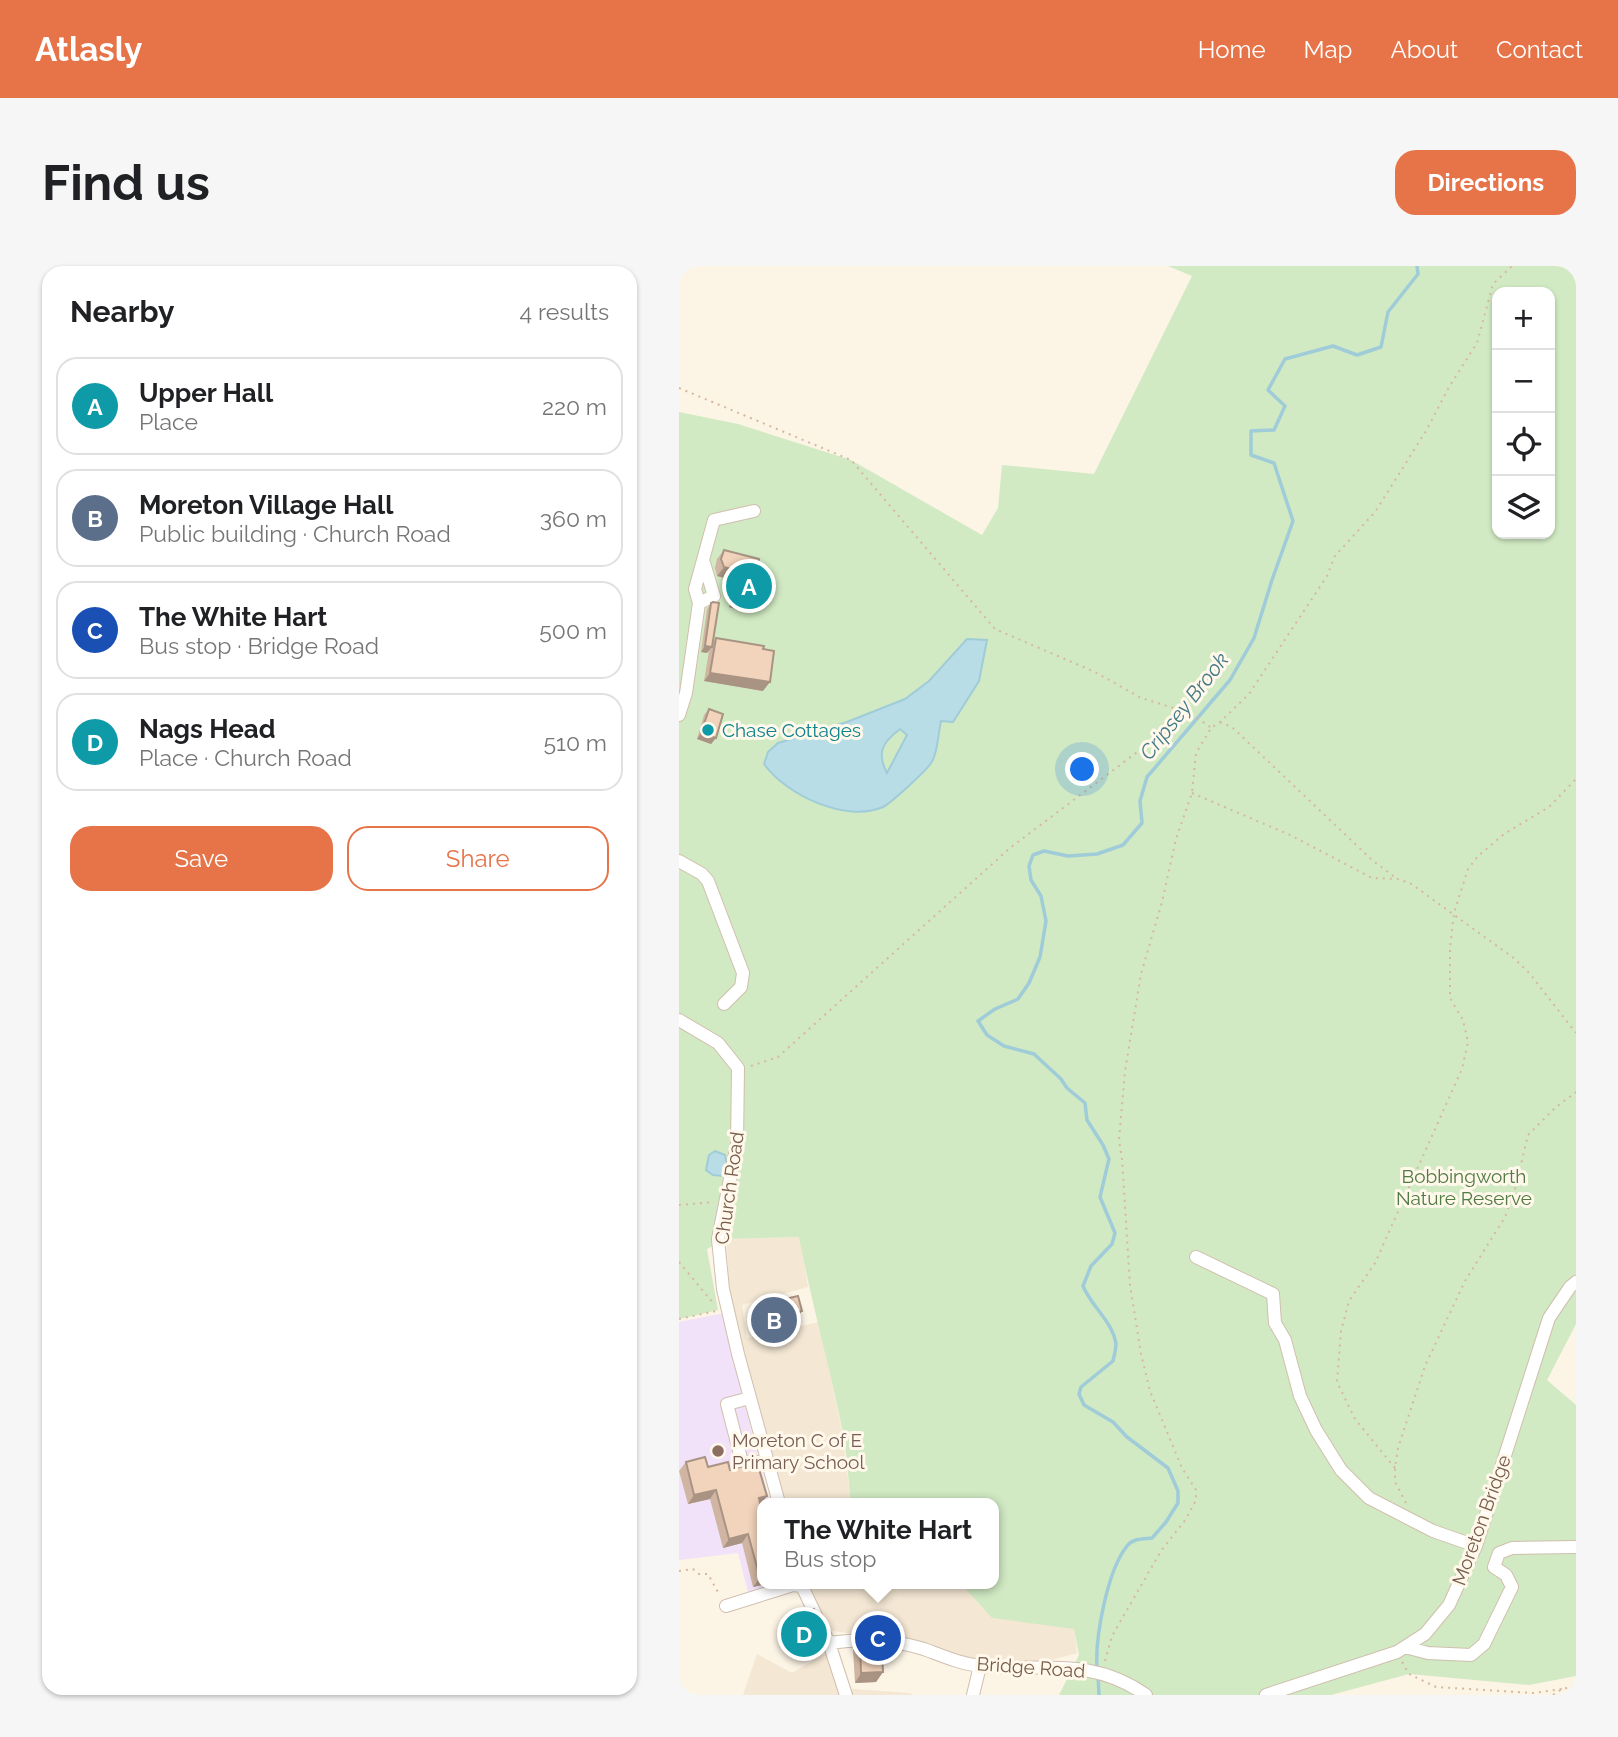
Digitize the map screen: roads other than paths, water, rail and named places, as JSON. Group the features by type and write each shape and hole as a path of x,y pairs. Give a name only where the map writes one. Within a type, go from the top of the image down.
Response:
{"street":[{"path":"679,715 686,693 685,652 699,603 695,589 714,520 754,511"},
{"path":"679,861 702,874 708,881 743,974 741,987 724,1004"},
{"name":"Church Road","path":"679,1020 718,1043 738,1068 737,1144 718,1239 723,1289 778,1498"},
{"path":"1196,1257 1273,1294 1275,1323 1285,1340 1300,1396 1316,1430 1341,1470 1369,1498 1433,1531 1476,1546"},
{"name":"Moreton Bridge","path":"1266,1695 1401,1650 1425,1634 1449,1605 1476,1546 1549,1318 1576,1282"},
{"path":"750,1398 727,1404 743,1466 767,1460"},
{"path":"1401,1650 1471,1655 1485,1644 1511,1587 1506,1575 1495,1567 1499,1553 1512,1548 1576,1547"},
{"path":"726,1605 780,1589"},
{"path":"803,1589 829,1643 846,1695"},
{"name":"Bridge Road","path":"829,1643 888,1640 924,1649 954,1661 980,1665 1081,1669 1114,1676 1146,1695"},
{"path":"973,1695 980,1665"}],"water":[{"path":"967,639 987,640 979,681 953,722 941,721 931,763 883,807 852,811 818,803 787,786 764,764 768,752 778,743 847,722 905,699 929,681","holes":["900,729 907,735 887,773 882,759 883,748 889,738"]},
{"path":"715,1151 725,1155 727,1165 724,1176 713,1175 706,1170 709,1155"}],"waterway":[{"name":"Cripsey Brook","path":"1097,1668 1104,1605 1120,1557 1132,1542 1152,1538 1178,1503 1178,1491 1168,1468 1127,1437 1113,1422 1084,1405 1079,1394 1081,1387 1113,1361 1116,1348 1111,1328 1083,1286 1091,1266 1112,1244 1115,1233 1100,1197 1109,1159 1087,1120 1085,1103 1034,1054 1004,1046 987,1035 978,1021 995,1009 1018,999 1029,983 1040,957 1046,921 1041,896 1031,880 1029,866 1033,855 1044,851 1068,856 1097,854 1123,845 1142,823 1140,801 1147,777 1230,680 1254,638 1293,521 1274,463 1251,455 1251,431 1274,430 1285,406 1268,390 1285,359 1333,346 1357,355 1381,347 1388,312 1418,274 1417,266"},
{"name":"Cripsey Brook","path":"1098,1676 1099,1695"}],"place":[{"name":"Upper Hall","path":"749,586"},
{"name":"Chase Cottages","path":"708,730"},
{"name":"Moreton Village Hall","path":"774,1320"},
{"name":"Moreton C of E Primary School","path":"718,1451"},
{"name":"Nags Head","path":"804,1634"},
{"name":"The White Hart","path":"878,1638"}],"park label":[{"name":"Bobbingworth Nature Reserve","path":"1464,1187"}]}
